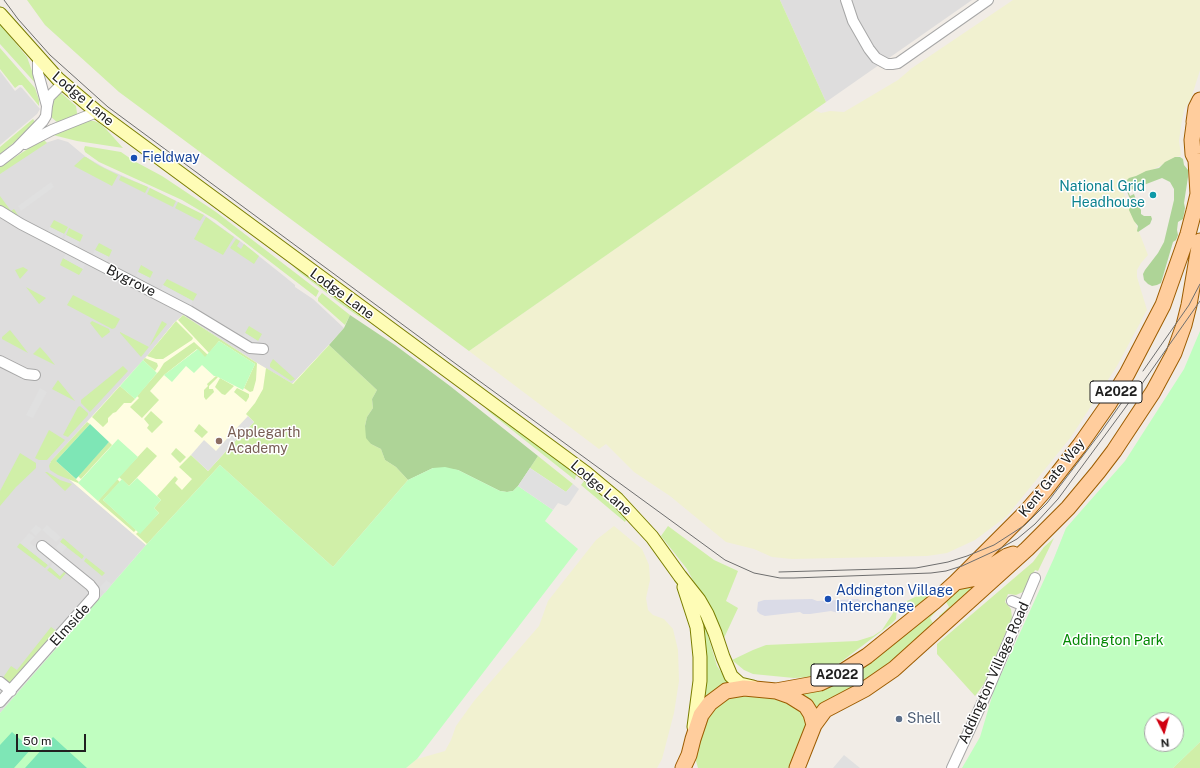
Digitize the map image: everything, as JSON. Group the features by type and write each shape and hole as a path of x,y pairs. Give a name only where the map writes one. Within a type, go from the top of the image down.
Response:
{"main road":[{"name":"Kent Gate Way","path":"776,691 820,683 838,674 867,656 934,602 1025,513 1045,490 1088,434 1127,374 1163,305 1188,234 1198,194 1198,162 1193,154 1192,140 1197,119 1196,108 1200,100"},
{"name":"Kent Gate Way","path":"797,768 814,724 825,710 865,689 894,669 1027,549 1068,508 1114,451 1153,392 1174,353 1189,305 1200,240"},
{"path":"956,582 972,579 1007,556 1027,549"},
{"path":"682,768 691,761 692,738 702,715 710,703 726,691 744,688 759,689 776,691 790,696 806,706 811,714 814,724"}],"street":[{"path":"846,0 853,21 869,49 876,58 887,64 898,63 988,0"},
{"name":"Lodge Lane","path":"0,14 62,84 97,112 597,481 632,514 662,550 699,600 707,614 731,676 740,684 759,689"},
{"path":"38,58 38,73 47,106"},
{"path":"0,161 17,148 43,121 46,116 47,106 51,94 62,84"},
{"path":"17,148 52,130 97,112"},
{"name":"Bygrove","path":"0,210 26,227 184,308 250,348 263,349"},
{"path":"0,361 26,374 35,375"},
{"name":"Elmside","path":"0,702 94,596 94,590 90,585 42,546"},
{"name":"Lodge Lane","path":"680,576 694,615 700,648 700,674 692,738"},
{"name":"Addington Village Road","path":"952,768 988,690 1035,578"},
{"path":"1012,601 1024,606"},
{"path":"727,666 749,679 768,684 803,686"},
{"path":"0,682 10,691"}],"shaded area":[{"path":"780,0 972,0 826,102"},
{"path":"0,71 15,91 20,87 22,88 40,109 37,114 0,145"},
{"path":"58,139 68,142 86,157 105,168 150,188 204,215 240,241 295,285 295,287 313,299 344,328 293,384 183,316 174,323 147,356 51,461 74,483 146,545 0,713 0,172 42,144"},
{"path":"51,182 54,187 21,211 18,206"},
{"path":"50,227 64,234 61,240 47,233"},
{"path":"66,235 80,242 76,248 63,241"},
{"path":"95,250 109,257 106,263 92,256"},
{"path":"67,252 86,262 83,269 63,258"},
{"path":"138,272 150,278 147,284 135,278"},
{"path":"163,285 193,301 190,307 160,291"},
{"name":"Applegarth Academy","path":"183,315 292,384 329,345 366,438 408,480 220,465 146,545 50,463 147,356 174,323"},
{"path":"245,333 258,341 254,347 241,339"},
{"path":"40,388 47,392 33,418 26,415"},
{"path":"248,416 254,422 240,437 234,431"},
{"path":"232,433 238,438 208,471 191,455 204,440 216,451"},
{"path":"530,468 566,492 573,484 579,489 569,504 566,506 558,503 553,510 518,486"},
{"path":"36,525 42,529 36,536 30,531"},
{"path":"47,525 61,537 56,542 42,530"},
{"path":"29,533 35,537 30,543 52,560 48,565 20,543"},
{"path":"60,542 67,547 62,553 56,547"},
{"path":"54,561 65,570 60,576 50,567"},
{"path":"106,580 112,584 105,593 99,588"},
{"path":"812,599 817,601 858,599 862,602 862,607 856,612 838,613 831,611 803,614 800,612 765,616 757,611 758,602 764,600"},
{"path":"844,755 860,768 833,768"}],"green space":[{"path":"27,0 780,0 826,102 469,351 119,92 45,25"},
{"path":"1013,0 1200,0 1200,70 1191,99 1184,110 1179,141 1181,155 1121,186 1148,255 1137,270 1137,277 1147,310 1117,366 1071,437 1007,516 975,540 947,553 927,556 792,559 772,557 754,549 726,542 670,496 634,472 606,444 599,449 469,351 814,110 821,113 830,111 844,112 898,80 912,68"},
{"path":"0,24 27,57 37,85 0,44"},
{"path":"0,48 35,88 39,100 39,106 22,85 15,88 0,69"},
{"path":"60,92 76,106 77,115 58,123 50,116 51,101"},
{"path":"33,119 36,123 0,155 0,147"},
{"path":"87,121 99,123 123,148 77,141 53,135"},
{"path":"43,139 47,143 0,174 0,167"},
{"path":"85,146 121,152 162,176 216,212 319,291 316,297 216,220 182,200 99,162 85,152"},
{"path":"84,157 118,175 112,186 74,166"},
{"path":"1175,157 1180,157 1183,159 1184,165 1188,170 1184,203 1185,208 1183,219 1178,222 1178,235 1176,240 1173,242 1161,283 1152,286 1144,280 1143,274 1164,242 1174,200 1174,189 1170,182 1162,178 1128,191 1130,196 1134,194 1141,210 1141,214 1144,216 1151,216 1152,219 1150,224 1138,232 1138,226 1129,210 1130,199 1126,189 1128,184 1127,180 1146,171 1159,168 1165,162"},
{"path":"121,176 148,187 145,193 119,180"},
{"path":"150,188 176,201 173,207 147,194"},
{"path":"0,196 11,211 14,209 19,217 18,218 0,205"},
{"path":"178,202 204,215 200,221 175,208"},
{"path":"206,217 234,237 223,255 194,239"},
{"path":"54,220 68,227 64,234 50,227"},
{"path":"69,228 83,235 80,242 66,235"},
{"path":"236,239 240,241 237,246 241,249 244,244 259,256 254,264 230,248"},
{"path":"99,243 112,250 109,257 95,250"},
{"path":"63,258 83,269 79,275 60,265"},
{"path":"290,263 366,319 358,316 341,304 299,272"},
{"path":"141,265 153,272 150,278 138,272"},
{"path":"23,267 28,270 20,279 15,270"},
{"path":"167,279 197,294 193,301 163,285"},
{"path":"26,287 46,298 39,304"},
{"path":"322,293 350,315 345,325 318,301 318,298"},
{"path":"73,295 120,319 115,328 112,329 67,305"},
{"path":"183,315 257,363 256,380 253,391 250,392 244,388 255,364 219,341 209,353 178,320"},
{"path":"350,315 395,345 450,386 538,456 513,491 500,491 458,470 433,468 408,480 396,467 385,460 381,449 371,444 366,438 365,426 367,417 373,408 372,399 377,390 329,345 344,328"},
{"path":"92,321 109,329 110,332 102,338 90,323"},
{"path":"162,321 167,324 149,347"},
{"path":"176,321 193,338 192,340 163,359 156,359 147,356"},
{"path":"249,326 262,334 258,341 245,333"},
{"path":"10,330 28,353 2,339 2,337"},
{"name":"Addington Park","path":"1200,331 1200,742 1173,768 962,768 980,737 994,690 1054,558 1066,528 1125,461 1184,369"},
{"path":"120,332 149,347 141,357"},
{"path":"219,341 255,364 243,390 214,376 202,365 194,373 186,366 172,382 164,375 198,349 205,357"},
{"path":"194,342 208,355 205,358 197,349 164,375 150,391 159,400 142,418 130,407 139,398 137,396 164,363"},
{"path":"329,345 377,390 372,399 373,408 367,417 365,426 371,444 381,449 385,460 396,467 408,480 333,567 220,465 147,544 136,534 138,532 140,533 159,513 154,508 161,500 157,496 175,476 178,479 175,483 182,490 192,479 179,467 191,455 208,471 238,438 232,433 234,431 240,437 254,422 246,414 255,403 263,389 266,368 293,384"},
{"path":"40,347 48,356 55,365 33,354"},
{"path":"145,358 157,363 158,366 155,371 143,360"},
{"path":"273,359 295,379 291,381 270,367"},
{"path":"143,360 157,373 135,399 120,386"},
{"path":"123,366 128,371 90,412 81,403 81,400"},
{"path":"216,376 218,377 209,386 209,389 213,389 214,392 206,400 204,397 204,390 208,386 207,384"},
{"path":"220,378 234,386 225,395 215,387"},
{"path":"58,380 75,401 52,389"},
{"path":"120,386 135,399 131,403 124,403 108,418 108,422 103,427 92,417"},
{"path":"237,388 249,394 246,402 234,392"},
{"path":"482,404 575,473 575,480 488,411"},
{"path":"80,406 88,413 88,415 68,437 63,435 78,407"},
{"path":"151,411 163,422 152,433 147,428 149,425 144,419"},
{"path":"87,422 90,424 56,461 79,482 78,483 58,475 50,470 49,466 51,461"},
{"path":"90,424 109,442 76,479 56,461"},
{"path":"199,424 208,432 202,438 194,431"},
{"path":"49,430 65,440 47,460 39,460 35,458"},
{"path":"118,439 138,457 98,501 78,483"},
{"path":"109,442 112,445 81,479 78,476"},
{"path":"147,447 157,456 129,486 119,477"},
{"path":"176,448 186,457 180,463 171,454"},
{"path":"20,453 36,463 36,468 16,487 0,506 0,491"},
{"path":"538,456 573,484 566,492 530,468"},
{"path":"220,465 333,567 408,480 433,468 445,467 458,470 500,491 513,491 518,486 553,510 545,521 578,549 417,759 406,768 0,768 0,713 147,544"},
{"path":"45,472 60,480 72,484 65,491"},
{"path":"137,478 161,500 154,508 159,513 140,534 103,500 122,479 129,486"},
{"path":"117,479 120,482 103,500 136,530 134,532 98,501"},
{"path":"584,481 619,511 626,520 625,522 581,485"},
{"path":"614,526 642,549 649,565 650,580 646,598 648,610 653,615 664,619 673,629 678,650 679,681 674,713 662,759 657,768 406,768 417,759 445,751 456,726 474,701 539,626 548,601 596,540"},
{"path":"668,526 714,560 738,571 726,601 738,608 724,638 687,569 661,536"},
{"path":"63,538 84,556 82,559 60,542"},
{"path":"1054,538 1038,571 1035,570 1025,591 1016,595 1008,594 1005,602 1011,609 1012,618 984,684 975,696 937,654 937,644 1033,562 1044,547"},
{"path":"20,543 48,565 45,568 17,547"},
{"path":"86,558 105,573 102,576 84,561"},
{"path":"50,567 60,576 64,572 66,573 60,580 47,570"},
{"path":"986,577 939,620 939,616 949,607 945,600 962,584"},
{"path":"929,594 927,599 909,614 905,602 915,597"},
{"path":"939,604 940,607 930,618 934,625 885,668 815,714 796,694 826,689 850,677"},
{"path":"695,605 703,619 717,666 732,685 699,712"},
{"path":"897,607 896,619 891,624 833,668 823,673 809,677 794,678 753,674 744,670 732,660 766,645 857,641 873,636 882,630"},
{"path":"51,627 58,632 13,682 7,682 2,679 11,666 17,670"},
{"path":"745,693 785,701 800,711 805,720 805,732 789,768 698,768 696,752 706,715 720,698"},
{"path":"12,732 31,749 14,768 0,768 0,745"},
{"path":"53,737 87,768 25,768"},
{"path":"1200,742 1200,768 1173,768"}],"tram line":[{"path":"4,0 18,19 50,55 108,107 456,364 725,560 754,573 780,578 931,573 946,571 962,566 1017,539 1035,524 1058,499 1125,408 1200,301"},
{"path":"1143,371 1189,305 1200,284"},
{"path":"779,572 916,568 948,562 994,545 1025,525 1047,503 1101,432 1134,385"}],"place":[{"name":"Fieldway","path":"134,158"},
{"name":"National Grid Headhouse","path":"1153,195"},
{"name":"Applegarth Academy","path":"219,441"},
{"name":"Addington Village Interchange","path":"828,599"},
{"name":"Shell","path":"899,719"}]}
